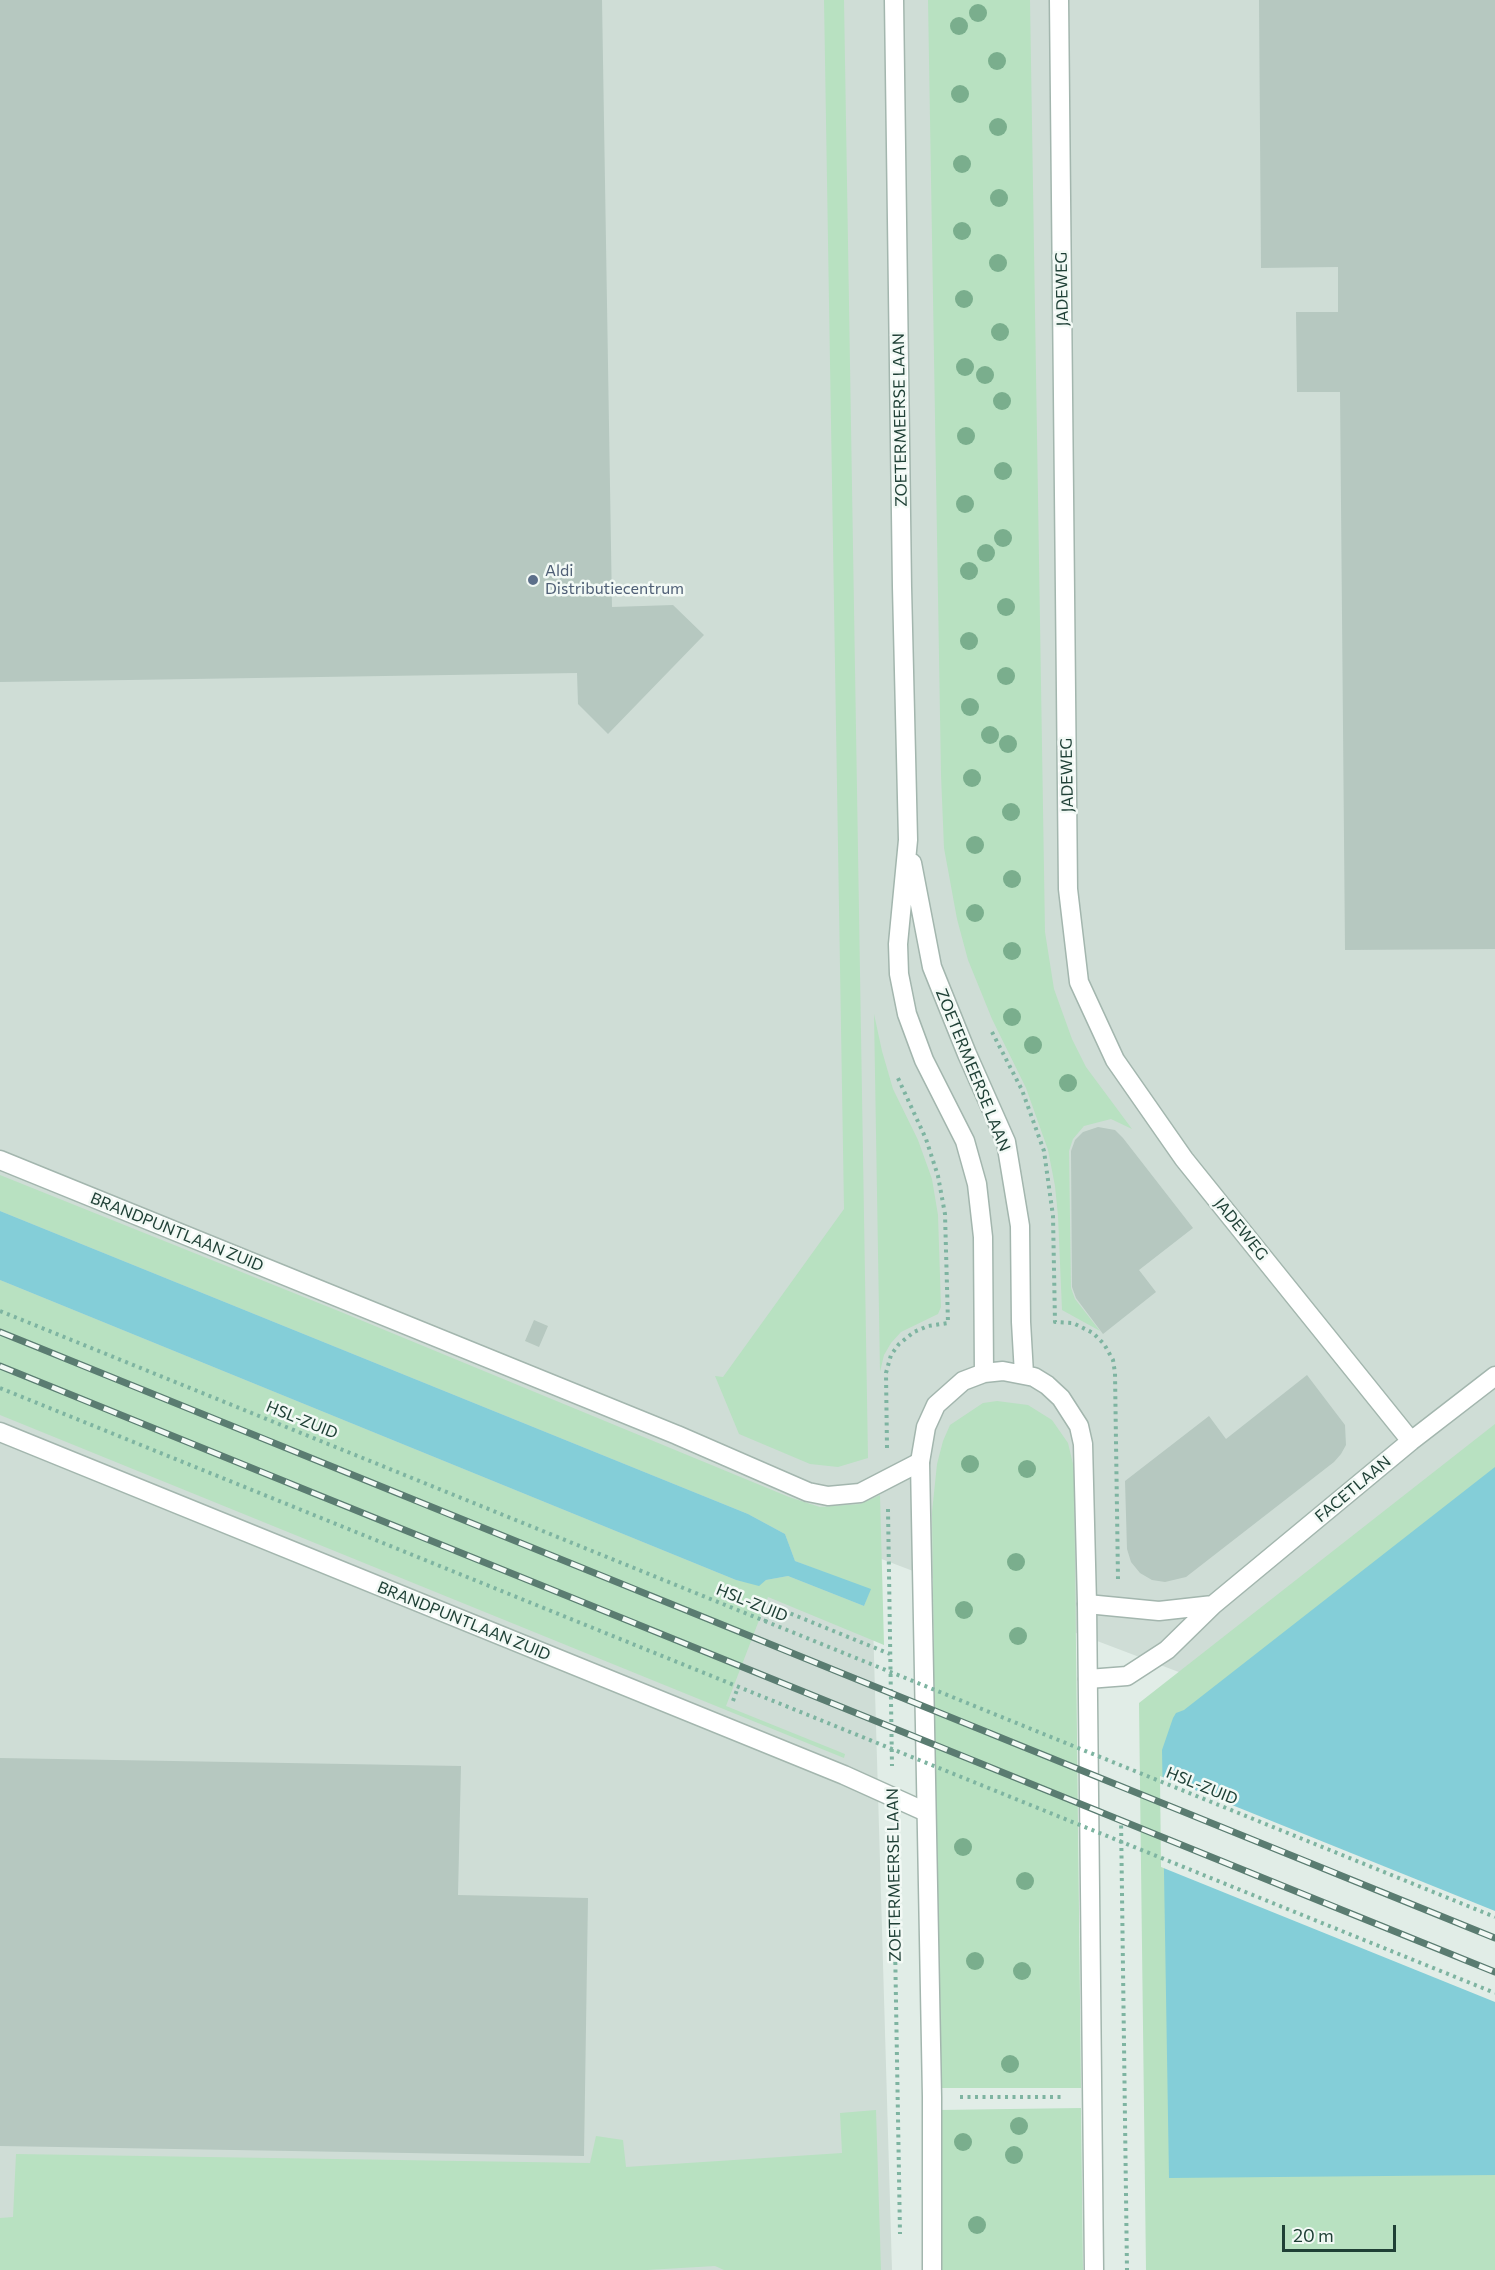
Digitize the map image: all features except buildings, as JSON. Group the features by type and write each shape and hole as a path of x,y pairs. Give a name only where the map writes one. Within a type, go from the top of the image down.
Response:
{"street":[{"name":"ZOETERMEERSE LAAN","path":"894,0 908,840 898,944 899,974 908,1014 921,1050 965,1141 977,1184 983,1237 984,1373"},
{"name":"JADEWEG","path":"1059,0 1068,889 1079,982 1114,1060 1178,1150 1411,1441"},
{"name":"ZOETERMEERSE LAAN","path":"908,840 932,967 1006,1142 1020,1226 1024,1374"},
{"name":"BRANDPUNTLAAN ZUID","path":"0,1160 677,1435 808,1492 828,1496 860,1493 920,1462"},
{"path":"932,2270 932,2097 920,1462 926,1427 936,1405 963,1381 984,1373 1003,1371 1024,1374 1047,1385 1061,1398 1079,1426 1083,1444 1088,1679 1094,2270"},
{"name":"FACETLAAN","path":"1088,1679 1127,1676 1167,1650 1213,1605 1411,1441 1495,1376"},
{"name":"BRANDPUNTLAAN ZUID","path":"0,1432 844,1775 926,1812"},
{"path":"1087,1604 1159,1611 1213,1605"}],"path":[{"name":"HSL-ZUID","path":"0,1311 1495,1917"},
{"path":"0,1388 1495,1994"},
{"name":"ZOETERMEERSE LAAN","path":"887,1479 900,2236"},
{"path":"765,1622 772,1606 890,1654"},
{"path":"932,2097 1124,2097"}],"shaded area":[{"path":"0,0 1495,0 1495,1435 1184,1674 871,1555 892,2270 0,2270"}],"green space":[{"path":"824,0 844,0 868,1458 838,1467 810,1464 739,1434 715,1376 723,1377 844,1209"},
{"path":"928,0 1030,0 1045,932 1054,989 1072,1039 1086,1067 1132,1129 1111,1119 1084,1126 1073,1139 1069,1151 1071,1288 1075,1299 1100,1331 1062,1310 1058,1216 1048,1150 1026,1088 992,1019 968,960 957,919 944,848"},
{"path":"874,1014 893,1089 918,1140 932,1179 938,1215 941,1307 938,1314 901,1332 884,1355 880,1372"},
{"path":"0,1175 341,1312 789,1497 820,1507 860,1504 880,1495 884,1645 768,1597 726,1706 845,1754 844,1758 0,1415 0,1280 736,1580 759,1585 766,1580 788,1576 864,1606 870,1590 795,1561 785,1534 748,1514 0,1211"},
{"path":"997,1401 1028,1405 1052,1420 1068,1443 1074,1468 1081,2088 939,2088 932,1512 937,1464 950,1425 983,1403"},
{"path":"1495,1424 1495,2270 1146,2270 1139,1703"},
{"path":"1081,2108 1083,2270 941,2270 939,2110"},
{"path":"876,2110 881,2270 724,2270 715,2266 647,2270 0,2270 0,2218 13,2217 16,2154 590,2163 596,2136 623,2140 626,2167 842,2153 840,2113"}],"water":[{"path":"0,1211 748,1514 785,1534 795,1561 871,1589 864,1606 788,1576 766,1580 759,1586 736,1580 0,1280"},
{"path":"1495,1467 1495,2175 1169,2178 1162,1750 1173,1718 1176,1713 1184,1710"}],"pier":[{"path":"1160,1776 1495,1911 1495,2002 1161,1867"}],"railway":[{"path":"0,1332 1495,1938"},
{"path":"0,1366 1495,1972"}],"place":[{"name":"Aldi Distributiecentrum","path":"533,580"}]}
